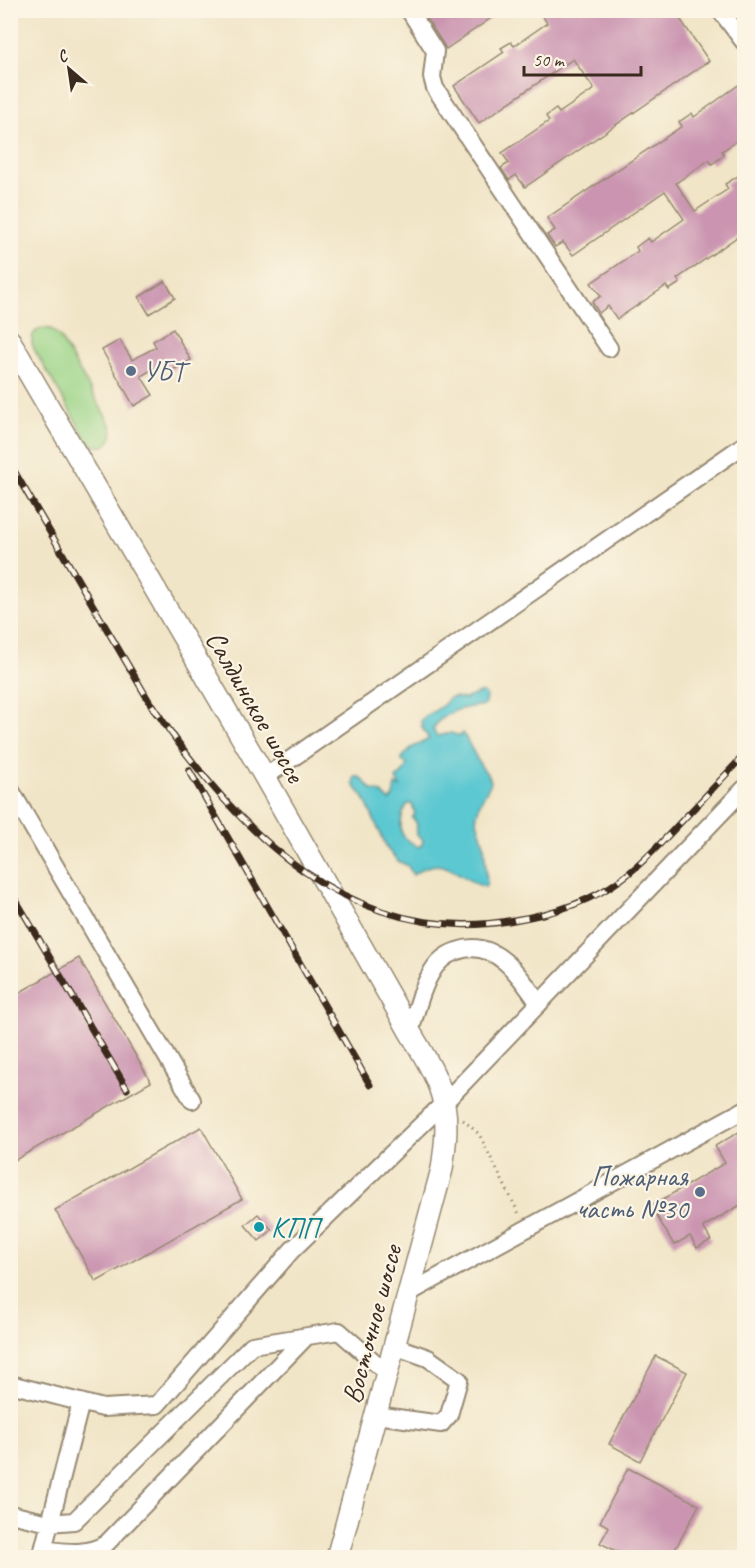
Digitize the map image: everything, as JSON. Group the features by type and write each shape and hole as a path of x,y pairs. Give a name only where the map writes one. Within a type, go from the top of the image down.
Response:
{"main road":[{"name":"Салдинское шоссе","path":"10,341 265,777 430,1068 444,1103"},
{"name":"Восточное шоссе","path":"337,1557 442,1169 446,1137 444,1103"}],"street":[{"path":"409,10 435,51 432,77 435,88 609,348"},
{"path":"720,10 744,42"},
{"path":"265,777 744,445"},
{"path":"10,789 192,1100"},
{"path":"10,1383 103,1408 157,1405 292,1250 444,1103 744,789"},
{"path":"410,1032 424,988 435,966 442,958 464,948 488,950 497,955 521,978 539,1004"},
{"path":"407,1294 744,1110"},
{"path":"10,1514 49,1523 74,1521 252,1344 339,1331 387,1373"},
{"path":"81,1402 42,1553 81,1553 95,1551 106,1544 306,1337"},
{"path":"376,1414 441,1424 449,1415 459,1380 428,1359 394,1346"}],"path":[{"path":"444,1103 479,1134 527,1229"}],"green space":[{"path":"42,328 51,329 59,336 112,427 112,438 104,446 94,446 87,440 35,351 32,338 35,332"}],"water":[{"path":"482,692 486,695 485,705 454,711 441,718 433,730 437,736 451,733 460,736 463,733 490,778 491,783 480,803 476,818 484,844 487,883 485,887 443,866 434,865 424,868 413,875 408,866 398,861 388,850 364,798 353,784 355,776 361,778 372,790 382,793 390,801 395,785 400,787 396,779 407,764 402,761 402,758 411,748 429,739 422,728 421,720 441,707 449,698 464,699","holes":["408,804 412,804 415,814 412,818 417,823 417,835 423,840 422,845 417,847 406,839 401,830 404,811"]}],"building":[{"path":"422,10 503,10 446,49"},
{"path":"539,10 674,10 709,61 525,187 516,175 509,180 501,168 509,163 502,153 549,121 546,116 556,109 559,113 594,89 573,59 479,123 454,86 504,52 501,48 511,42 514,46 547,23"},
{"path":"744,81 744,136 722,151 724,155 712,164 709,160 676,183 695,211 728,189 725,184 738,176 740,179 744,176 744,232 677,279 680,283 669,290 666,286 617,319 608,306 599,313 592,302 601,296 591,283 638,251 636,247 648,238 651,242 684,219 665,191 573,255 563,242 555,247 547,235 555,230 547,218 682,126 679,122 692,113 694,117"},
{"path":"165,281 175,298 149,314 139,297"},
{"path":"173,329 191,360 171,371 165,362 141,376 153,395 134,406 102,350 120,340 132,360 156,347 153,341"},
{"path":"79,958 151,1082 10,1163 10,998"},
{"path":"201,1127 242,1199 96,1282 55,1210"},
{"path":"744,1129 744,1203 703,1227 711,1240 697,1248 690,1236 674,1245 651,1206 725,1163 715,1146"},
{"name":"КПП","path":"258,1214 272,1230 259,1241 245,1225"},
{"path":"656,1356 687,1372 640,1461 609,1444"},
{"path":"628,1468 699,1505 671,1557 628,1557 600,1543 609,1527 600,1522"}],"railway":[{"path":"10,464 156,713"},
{"path":"152,705 184,751 220,795 260,835 303,870 349,898 400,916 455,924 514,920 542,914 583,901 608,888 651,854 744,755"},
{"path":"189,770 370,1085"},
{"path":"10,890 127,1089"}],"place":[{"name":"УБТ","path":"131,371"},
{"name":"Пожарная часть №30","path":"700,1192"},
{"name":"КПП","path":"259,1227"}]}
